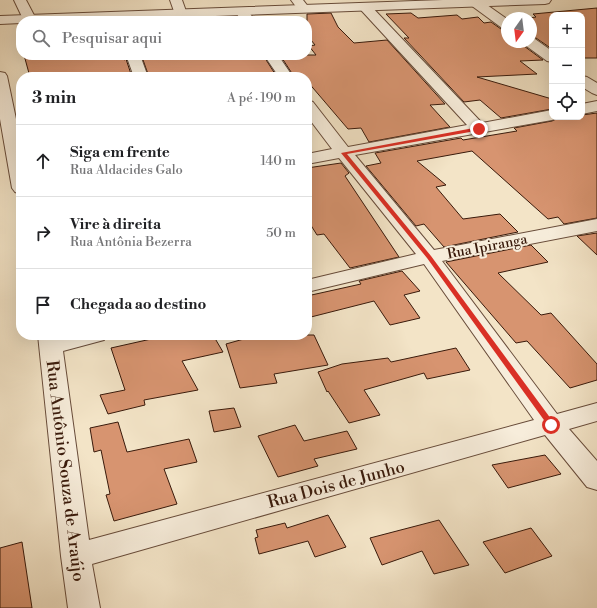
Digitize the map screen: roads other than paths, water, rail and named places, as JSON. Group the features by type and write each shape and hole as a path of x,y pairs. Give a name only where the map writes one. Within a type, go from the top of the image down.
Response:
{"street":[{"path":"20,0 27,16"},
{"path":"176,0 181,14"},
{"path":"156,16 181,14 245,16 300,5 365,7 424,2 476,3 545,0"},
{"path":"476,3 501,21"},
{"path":"365,7 479,129"},
{"path":"0,20 16,20"},
{"path":"537,47 549,56"},
{"path":"135,60 139,72"},
{"path":"274,60 283,72"},
{"path":"0,78 16,162"},
{"path":"585,82 597,90"},
{"path":"585,108 597,106"},
{"path":"312,111 429,257 551,425 597,480"},
{"path":"312,158 549,116"},
{"name":"Rua Ipiranga","path":"312,285 429,257 597,225"},
{"name":"Rua Antônio Souza de Araújo","path":"50,340 76,556 84,608"},
{"name":"Rua Dois de Junho","path":"76,556 597,412"}]}
